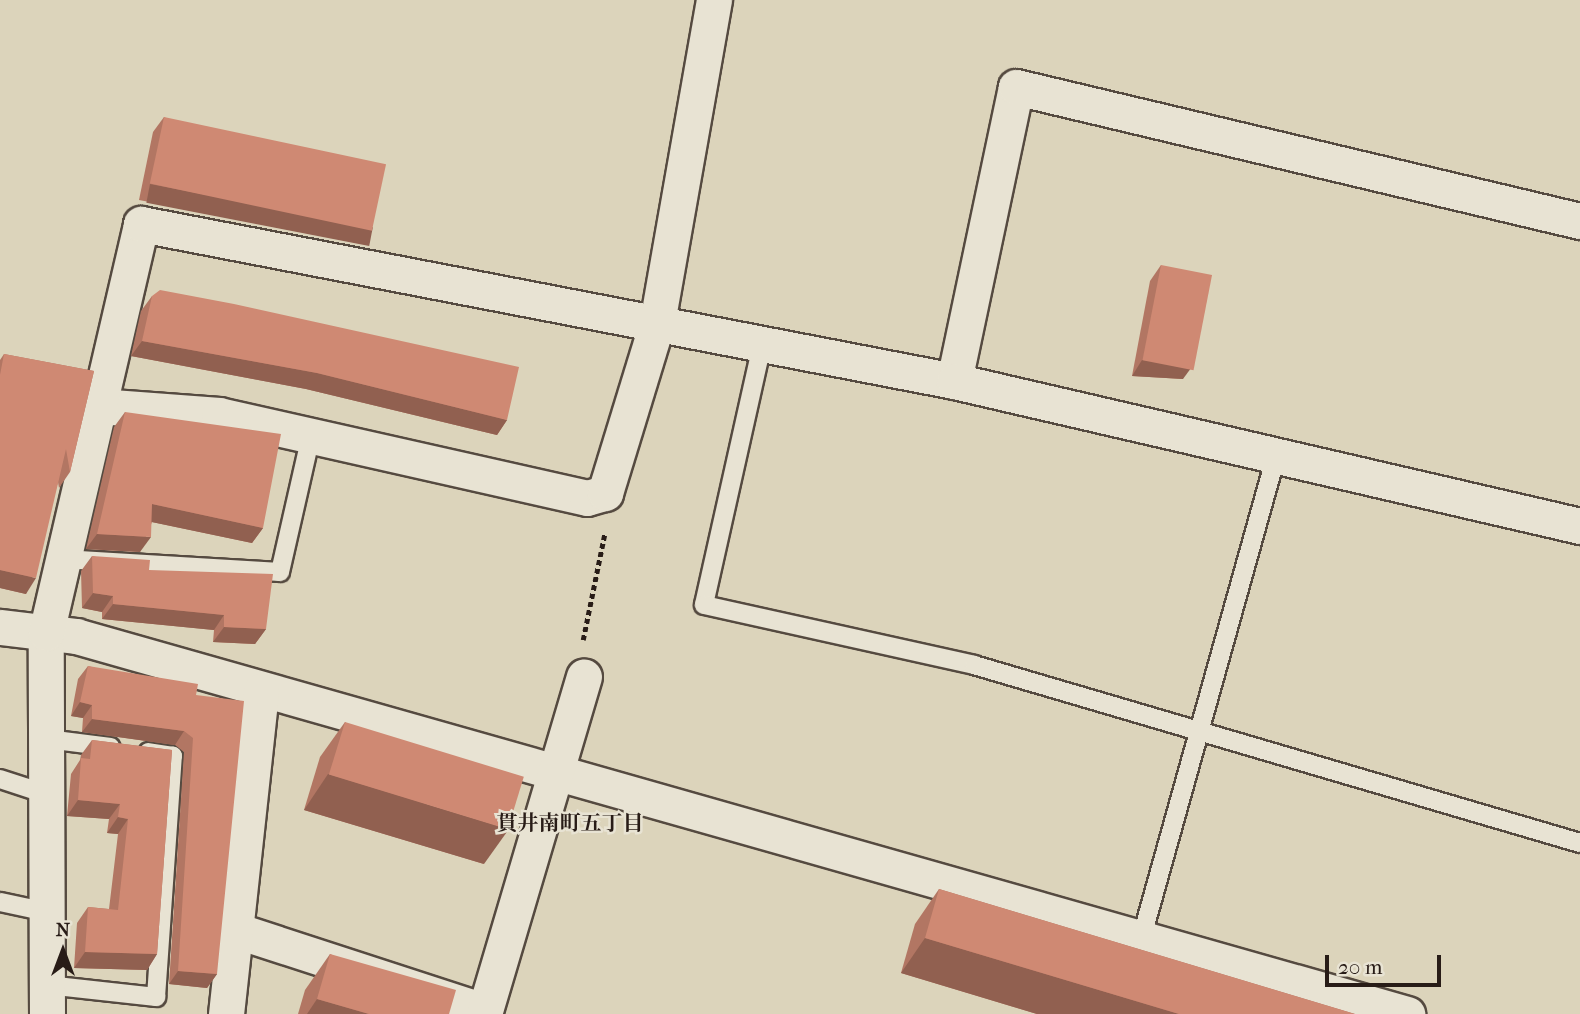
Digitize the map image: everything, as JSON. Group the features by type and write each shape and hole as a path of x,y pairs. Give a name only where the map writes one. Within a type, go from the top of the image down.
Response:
{"street":[{"path":"99,406 219,415 587,498 604,493 657,323 696,72 714,0"},
{"path":"954,381 1016,87 1580,221"},
{"path":"47,1000 46,633 141,224 954,381 1276,457 1487,499 1580,526"},
{"path":"0,627 46,633 261,691 1142,936 1407,1014"},
{"path":"235,930 485,1013 558,774 584,677"},
{"path":"226,1014 261,691"}],"lane":[{"path":"762,345 704,606 974,665 1194,733 1580,843"},
{"path":"63,559 280,572 311,435"},
{"path":"1142,936 1194,733 1276,457"},
{"path":"47,739 173,756 156,997 47,1000"},
{"path":"0,779 46,794"},
{"path":"0,902 47,912"}],"path":[{"path":"584,677 578,663 609,514 604,493"}],"building":[{"path":"164,117 386,164 372,231 150,184"},
{"path":"1161,265 1212,275 1194,370 1142,360"},
{"path":"160,290 519,367 507,420 317,373 142,341 152,296"},
{"path":"4,354 94,371 70,472 66,449 36,578 0,570 0,375"},
{"path":"125,412 281,434 263,528 152,504 151,537 97,534"},
{"path":"92,556 150,560 149,570 273,574 266,629 224,627 224,615 113,604 113,596 93,593"},
{"path":"88,666 198,684 196,695 244,701 217,974 178,971 193,738 184,731 92,719 92,705 80,702"},
{"path":"345,722 524,777 508,829 329,775"},
{"path":"92,740 172,750 157,954 85,952 88,907 118,910 128,819 118,817 120,804 78,800 81,758 90,759"},
{"path":"939,889 1355,1014 1179,1014 925,938"},
{"path":"330,954 456,990 449,1014 369,1014 317,999"}],"district":[{"name":"貫井南町五丁目","path":"570,823"}]}
